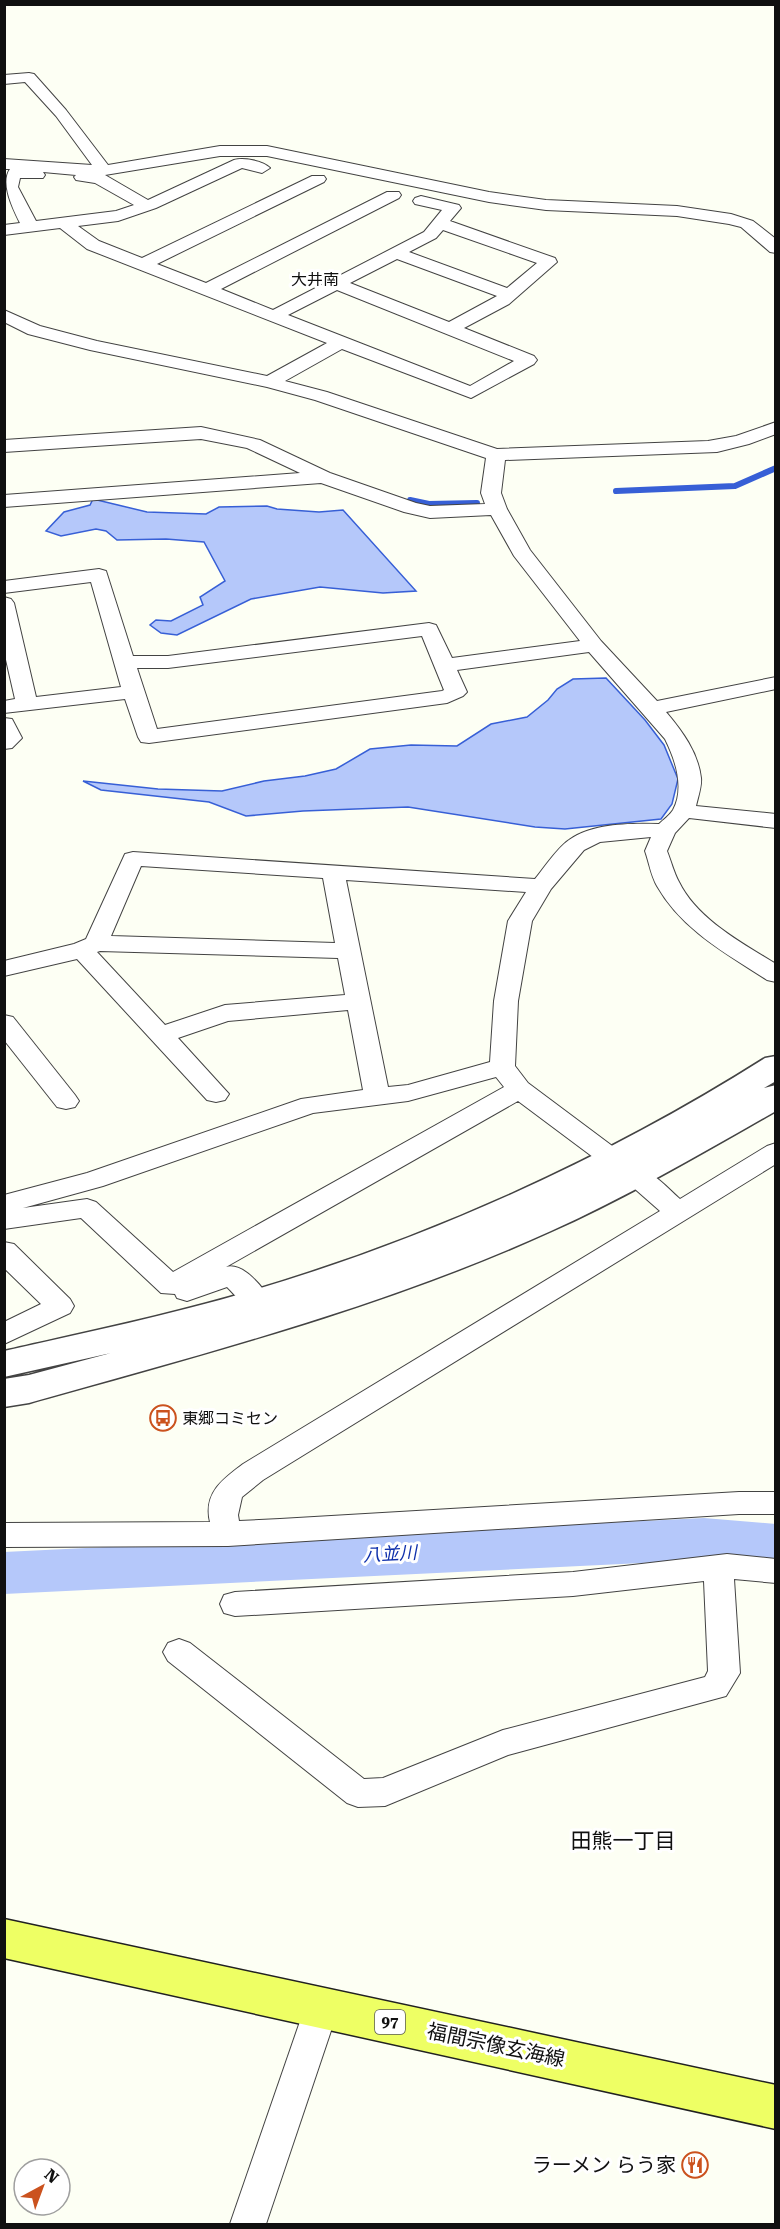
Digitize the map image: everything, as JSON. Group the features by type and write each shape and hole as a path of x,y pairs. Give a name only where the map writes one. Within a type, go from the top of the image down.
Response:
{"main road":[{"name":"福間宗像玄海線","path":"4,1938 776,2107"}],"street":[{"path":"4,80 29,77 61,113 104,170"},
{"path":"4,164 104,170 220,151 267,151 489,197 546,205 677,211 731,219 747,224 776,248"},
{"path":"4,230 118,216 147,206 240,163 273,170"},
{"path":"31,228 10,187 14,173 99,178 147,206"},
{"path":"144,264 324,180 296,175"},
{"path":"274,316 430,235 453,208 372,190"},
{"path":"206,290 393,195"},
{"path":"440,223 549,262 509,295 451,328"},
{"path":"64,224 93,245 471,393 528,360 337,284"},
{"path":"396,253 509,295"},
{"path":"4,315 34,330 96,346 270,382 321,396 446,441 496,455 718,446 755,437 776,427"},
{"path":"270,382 341,342"},
{"path":"4,446 201,433 253,444 323,477 411,508 430,512 497,509"},
{"path":"496,455 490,493 521,552 594,645 652,708 675,737 684,755 690,779 684,811 665,831 656,851 668,885 693,916 711,933 776,975"},
{"path":"4,501 323,477"},
{"path":"4,587 99,574 148,737 447,697 456,692 447,665 429,628 168,662 126,662"},
{"path":"4,603 27,705"},
{"path":"447,665 594,645"},
{"path":"652,708 776,683"},
{"path":"4,707 133,692"},
{"path":"4,724 11,738 4,743"},
{"path":"684,811 776,821"},
{"path":"665,831 640,830 595,836 576,845 541,886 520,921 506,1001 502,1067 519,1089 625,1168 679,1212"},
{"path":"89,946 133,859 541,886"},
{"path":"333,873 377,1097"},
{"path":"89,946 160,1035 216,1094"},
{"path":"4,969 89,946 350,951"},
{"path":"160,1035 225,1013 359,1000"},
{"path":"4,1023 14,1048 66,1101"},
{"path":"4,1393 29,1389 283,1318 363,1292 538,1223 625,1168 776,1066"},
{"path":"4,1204 94,1180 310,1105 408,1092 502,1067"},
{"path":"171,1286 519,1089"},
{"path":"4,1364 131,1335 257,1301 449,1234 625,1168 776,1096"},
{"path":"228,1534 223,1515 228,1491 253,1472 776,1152"},
{"path":"4,1220 87,1208 181,1293 232,1275 257,1301"},
{"path":"4,1251 60,1306 4,1334"},
{"path":"4,1535 75,1537 228,1534 739,1503 776,1503"},
{"path":"179,1652 358,1793 384,1792 503,1743 715,1687 724,1673 718,1567"},
{"path":"235,1604 573,1584 718,1567 776,1571"},
{"path":"248,2224 322,2007"}],"water":[{"path":"93,499 147,512 206,514 219,507 267,506 277,509 319,512 343,510 416,591 383,593 320,587 251,599 177,635 161,633 150,625 156,620 171,621 203,605 200,597 225,581 204,542 166,539 117,540 106,531 96,529 61,536 46,531 64,512 90,505"},
{"path":"606,678 645,720 664,745 678,779 672,804 661,819 565,829 535,827 408,807 303,811 246,816 209,802 101,790 83,781 158,789 222,791 264,781 305,776 336,769 370,749 411,745 457,746 491,724 527,717 548,700 557,689 573,679"}],"waterway":[{"path":"616,491 735,486 776,468"},
{"path":"410,500 429,504 477,503"},
{"name":"八並川","path":"4,1573 704,1539 776,1545"}],"place":[{"name":"東郷コミセン","path":"163,1418"},
{"name":"ラーメン らう家","path":"695,2165"}],"district":[{"name":"大井南","path":"315,279"},
{"name":"田熊一丁目","path":"623,1841"}]}
